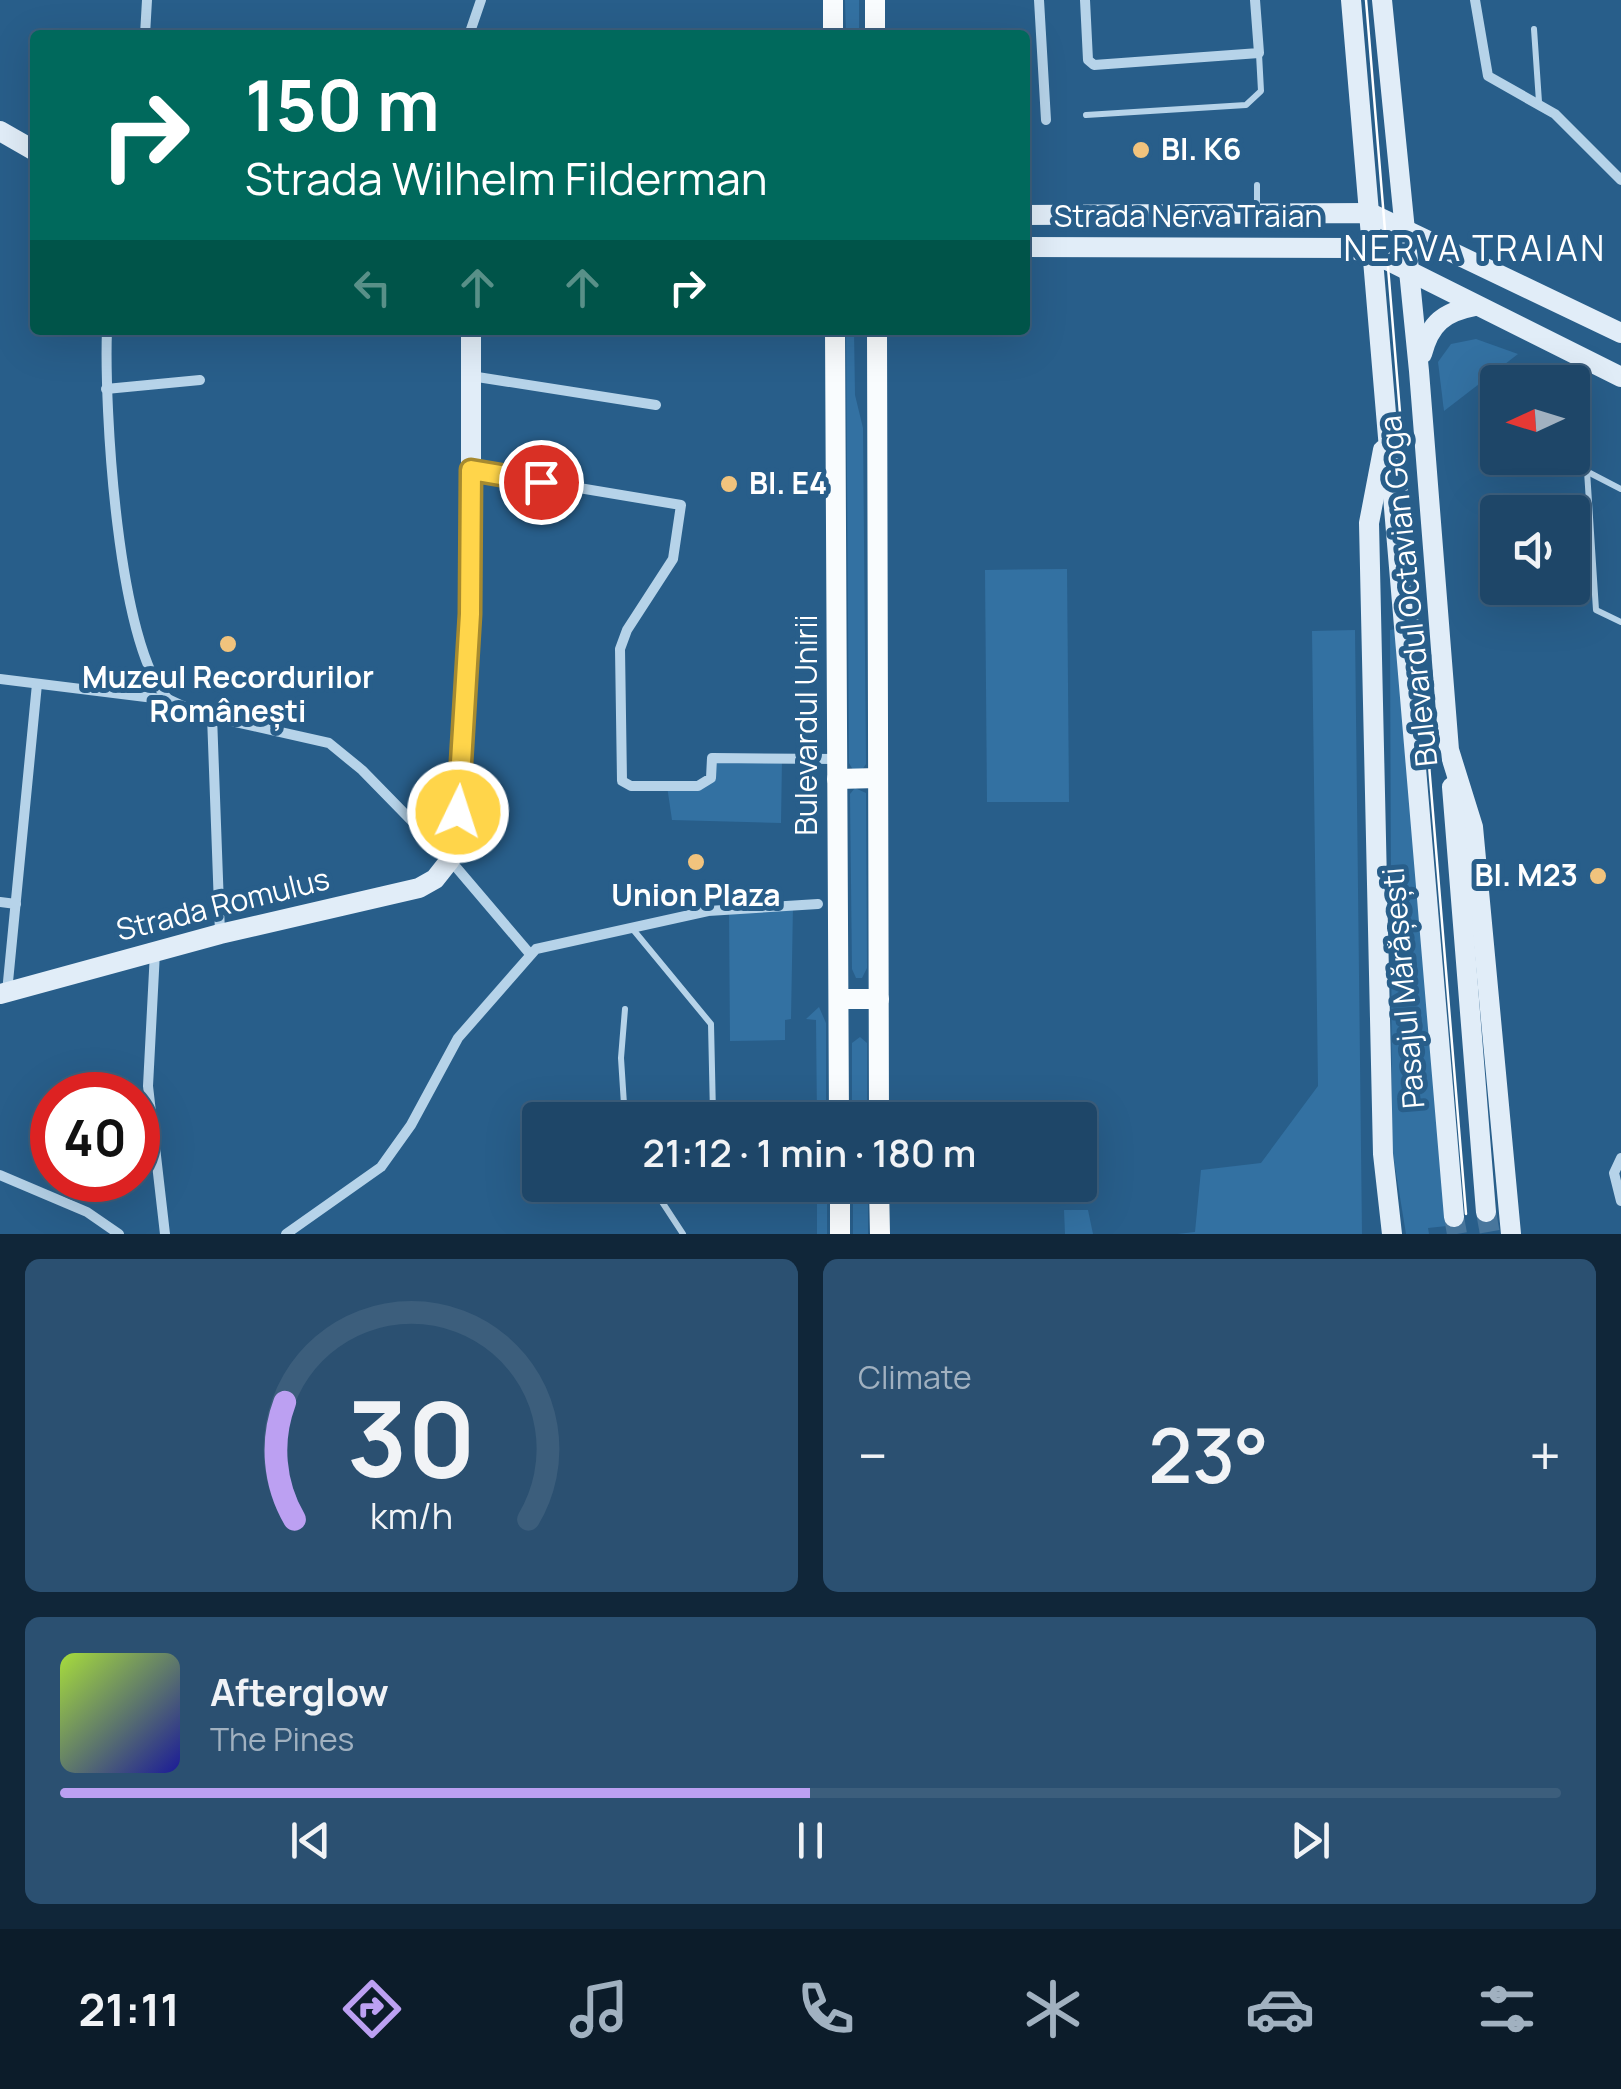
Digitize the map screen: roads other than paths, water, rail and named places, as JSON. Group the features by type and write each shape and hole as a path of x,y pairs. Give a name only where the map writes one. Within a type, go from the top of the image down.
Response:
{"main road":[{"path":"833,0 833,30"},
{"path":"875,0 875,30"},
{"name":"Bulevardul Octavian Goga","path":"1351,0 1413,753"},
{"name":"Bulevardul Octavian Goga","path":"1382,0 1419,371 1449,750 1473,827 1512,1234"},
{"path":"0,131 30,148"},
{"name":"Strada Nerva Traian","path":"1030,215 1370,213 1621,333"},
{"name":"Strada Nerva Traian","path":"1030,247 1352,248 1373,254 1621,377"},
{"path":"1419,371 1433,325 1452,310 1475,306"},
{"path":"450,860 458,812 467,663 471,335"},
{"name":"Bulevardul Unirii","path":"835,335 839,1102"},
{"path":"876,335 879,1102"},
{"name":"Bulevardul Octavian Goga","path":"1388,428 1369,523 1383,1154 1392,1234"},
{"path":"1449,750 1486,1212"},
{"name":"Pasajul Mărășești","path":"1413,753 1454,1217"},
{"path":"837,769 878,778"},
{"name":"Strada Romulus","path":"3,993 155,950 419,888 436,879 450,860"},
{"path":"839,999 879,999"},
{"path":"840,1202 840,1234"},
{"path":"880,1202 880,1234"}],"street":[{"path":"145,30 146,0"},
{"path":"472,30 481,0"},
{"path":"1039,0 1046,120"},
{"path":"1085,0 1088,60 1094,65 1258,52 1254,0"},
{"path":"1475,0 1488,76 1539,102 1621,180"},
{"path":"108,335 106,390 114,500 135,613 152,676 170,700"},
{"path":"471,376 656,405"},
{"path":"106,390 200,380"},
{"path":"471,470 681,505 673,559 633,620 620,649 622,781 631,786 698,786 711,778 712,758 837,769"},
{"path":"0,679 170,700 212,716 296,733 336,747 450,860 530,954"},
{"path":"3,993 16,904 37,684"},
{"path":"212,716 220,934"},
{"path":"0,902 16,904"},
{"path":"286,1234 381,1167 458,1038 530,954 544,945 728,908 818,904"},
{"path":"155,950 148,1086 165,1234"},
{"path":"1621,1158 1614,1172 1621,1201"},
{"path":"0,1174 87,1212 119,1234"}],"lane":[{"path":"1534,30 1539,102"},
{"path":"1086,115 1246,105 1260,92 1258,52"},
{"path":"1257,213 1258,185"},
{"path":"1621,488 1587,471 1596,610 1621,622"},
{"path":"630,926 711,1024 714,1102"},
{"path":"624,1009 624,1102"},
{"path":"663,1202 683,1234"},
{"path":"668,1234 678,1224"}],"tunnel":[{"path":"1486,1212 1490,1234"},
{"path":"1454,1217 1457,1234"}],"tram line":[{"path":"1366,0 1466,1214"}],"place":[{"name":"Bl. K6","path":"1141,150"},
{"name":"Bl. E4","path":"729,484"},
{"name":"Muzeul Recordurilor Românești","path":"228,644"},
{"name":"Union Plaza","path":"696,862"},
{"name":"Bl. M23","path":"1598,876"}],"district":[{"name":"NERVA TRAIAN","path":"1475,249"}]}
